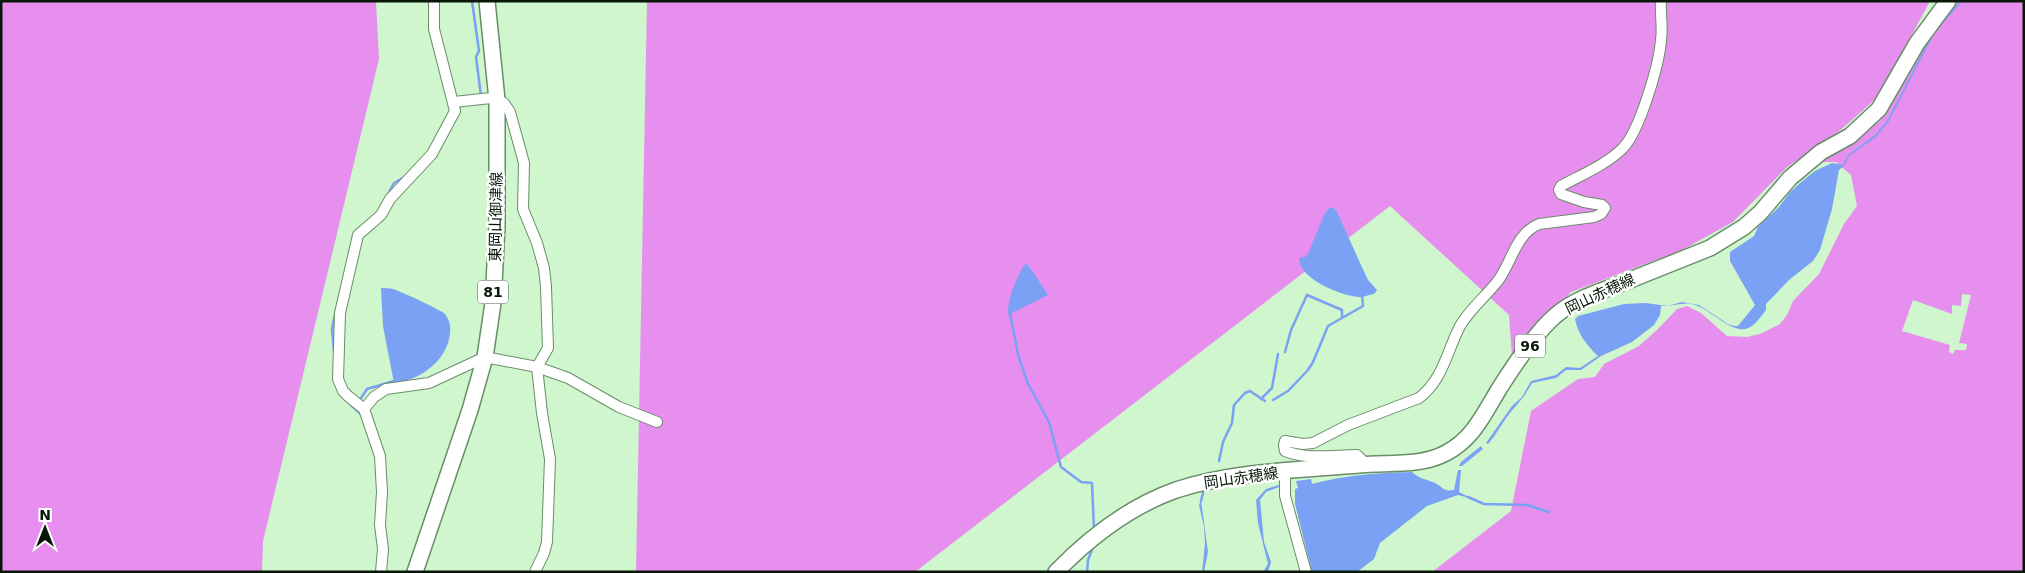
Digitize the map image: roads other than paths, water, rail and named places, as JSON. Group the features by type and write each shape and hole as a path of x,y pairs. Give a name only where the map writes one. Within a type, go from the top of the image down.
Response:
{"main road":[{"name":"東岡山御津線","path":"415,572 470,410 485,357 493,303 497,226 486,99 487,1"},
{"name":"岡山赤穂線","path":"1056,572 1069,558 1116,522 1139,507 1175,491 1226,478 1366,464 1415,462 1446,454 1472,434 1513,368 1555,316 1584,298 1710,248 1744,227 1760,213 1790,178 1821,152 1850,136 1879,109 1917,43 1948,1"}],"street":[{"path":"381,572 383,549 380,525 381,467 364,409 343,391 338,379 338,324 356,242 363,230 381,215 390,199 432,154 455,107 434,29 434,1"},
{"path":"1366,464 1357,455 1309,456 1294,454 1286,451 1285,441 1303,444 1313,443 1348,425 1424,394 1436,380 1467,314 1498,280 1520,238 1532,227 1539,224 1594,217 1601,214 1605,208 1602,204 1584,202 1561,194 1559,190 1561,186 1595,168 1623,147 1634,129 1643,109 1659,56 1662,38 1662,1"},
{"path":"455,107 486,99 504,103 510,112 523,158 523,209 538,243 544,268 548,348 538,367 542,413 550,459 547,542 535,572"},
{"path":"364,409 374,397 386,390 429,383 485,357 538,367 568,378 612,403 657,422"},
{"path":"1285,472 1285,496 1306,572"}],"water":[{"path":"1960,1 1963,1 1934,34 1889,121 1876,137 1849,156 1845,165 1839,170 1832,209 1820,250 1813,261 1789,280 1766,304 1766,310 1757,322 1746,329 1739,329 1732,327 1695,305 1667,306 1682,302 1699,305 1728,324 1738,326 1755,305 1730,261 1730,252 1754,236 1758,227 1779,207 1790,192 1806,178 1815,171 1832,163 1843,165 1848,155 1875,135 1887,121 1933,32"},
{"path":"1329,208 1334,208 1337,212 1368,280 1377,290 1374,294 1363,297 1335,291 1314,280 1301,266 1299,258 1305,257 1308,254 1324,215"},
{"path":"1027,264 1048,295 1012,313 1010,317 1008,307 1015,282 1024,265"},
{"path":"381,288 397,290 437,309 445,314 450,324 448,343 434,365 412,379 395,384 383,326"},
{"path":"1646,303 1667,306 1661,306 1660,315 1654,325 1632,342 1601,356 1581,370 1566,370 1556,378 1532,383 1492,440 1488,444 1486,443 1512,406 1522,397 1531,381 1556,375 1566,367 1580,368 1598,356 1581,335 1575,319 1578,316 1624,304"},
{"path":"1481,446 1483,449 1462,466 1459,466 1461,462"},
{"path":"1458,470 1461,470 1459,492 1473,499 1458,495 1427,506 1380,543 1374,559 1357,572 1312,572 1295,504 1295,489 1298,488 1296,481 1311,479 1312,484 1336,478 1361,475 1412,472 1445,490 1454,490"},
{"path":"1279,485 1279,487 1266,492 1260,500 1264,542 1271,562 1268,572 1263,572 1268,564 1258,523 1256,500 1266,489"},
{"path":"1201,500 1208,552 1204,572 1202,572 1205,543 1204,527 1199,505"}],"waterway":[{"path":"472,1 479,51 476,57 481,96"},
{"path":"387,196 394,183 406,176"},
{"path":"1285,352 1291,330 1307,295 1342,310 1342,316"},
{"path":"1273,400 1288,391 1308,370 1328,326 1363,306 1362,295"},
{"path":"1010,313 1018,355 1028,384 1049,422 1061,467 1081,482 1092,483 1094,530"},
{"path":"334,351 332,329 335,314"},
{"path":"1261,399 1272,388 1278,354"},
{"path":"361,398 367,389 397,380"},
{"path":"1219,461 1223,442 1232,423 1234,405 1245,393 1250,391 1265,401"},
{"path":"351,405 362,415"},
{"path":"1201,501 1203,493"},
{"path":"1468,497 1484,504 1527,505 1549,512"},
{"path":"1087,572 1088,560 1093,547"}]}
